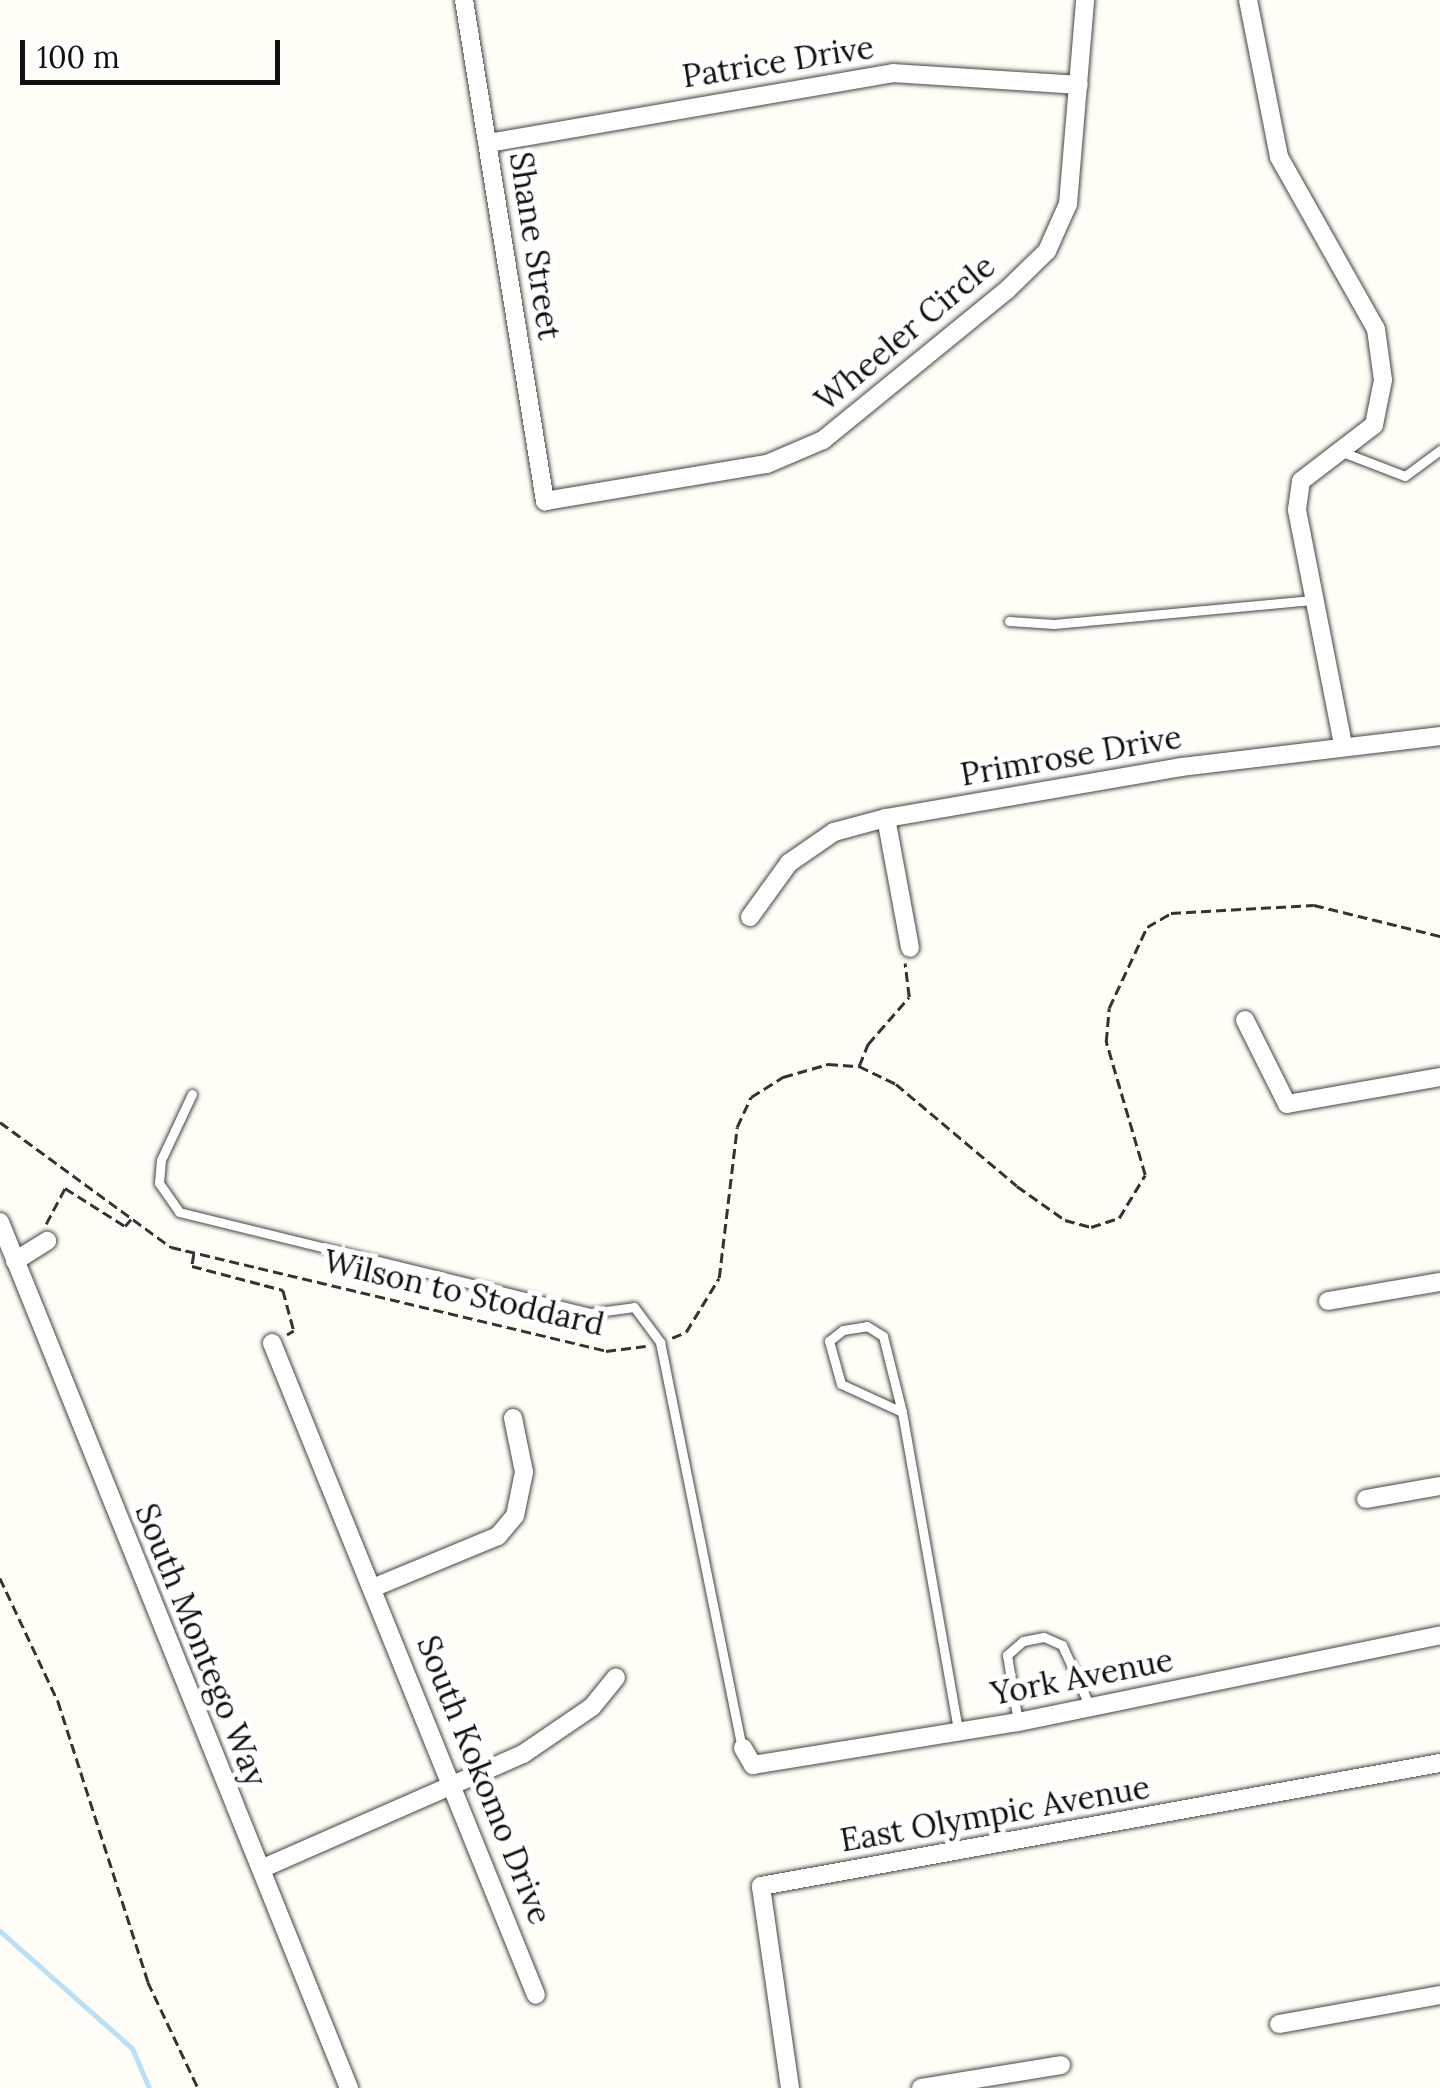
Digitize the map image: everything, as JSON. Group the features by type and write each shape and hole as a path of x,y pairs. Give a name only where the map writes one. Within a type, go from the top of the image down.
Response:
{"street":[{"name":"Shane Street","path":"464,0 545,501"},
{"name":"Wheeler Circle","path":"545,501 767,464 823,440 1047,251 1068,204 1085,0"},
{"path":"1248,0 1280,157 1376,330 1382,405 1374,425 1345,453 1301,481 1296,510 1343,744"},
{"name":"Patrice Drive","path":"488,143 893,73 1079,84"},
{"name":"Primrose Drive","path":"750,917 789,863 834,832 886,818 1343,744 1440,736"},
{"path":"886,818 910,948"},
{"path":"1245,1020 1288,1104 1440,1077"},
{"name":"South Montego Way","path":"0,1222 349,2088"},
{"path":"15,1260 47,1241"},
{"path":"1328,1301 1440,1282"},
{"name":"South Kokomo Drive","path":"272,1343 375,1586 536,1995"},
{"path":"375,1586 456,1558 498,1536 515,1516 524,1472 513,1418"},
{"path":"1366,1499 1440,1486"},
{"name":"York Avenue","path":"742,1748 753,1764 1018,1722 1440,1635"},
{"path":"260,1869 455,1784 557,1734 616,1677"},
{"name":"East Olympic Avenue","path":"790,2088 762,1886 1440,1763"},
{"path":"1278,2024 1440,1995"},
{"path":"921,2088 1060,2064"}],"lane":[{"path":"1345,453 1405,476 1440,450"},
{"path":"1008,620 1054,624 1314,600"},
{"path":"192,1094 161,1160 159,1184 179,1212 591,1313 634,1307 660,1342 742,1748"},
{"path":"902,1412 840,1384 828,1341 842,1330 867,1326 883,1336 902,1412 958,1731"},
{"path":"1018,1722 1008,1655 1022,1641 1044,1637 1062,1645 1090,1707"}],"path":[{"path":"910,948 904,960 909,997 868,1044 859,1066 950,1124 1065,1220 1091,1227 1118,1218 1145,1174 1106,1042 1109,1008 1147,927 1171,913 1314,905 1440,936"},
{"name":"Wilson to Stoddard","path":"0,1122 172,1247 606,1351 660,1342 686,1332 719,1278 737,1127 750,1097 783,1077 828,1064 859,1066"},
{"path":"47,1241 46,1218 65,1188 125,1226 132,1218"},
{"path":"194,1253 192,1266 283,1290 294,1331 272,1343"},
{"path":"0,1578 58,1702 148,1982 198,2088"}],"waterway":[{"path":"0,1931 132,2048 149,2088"}]}
